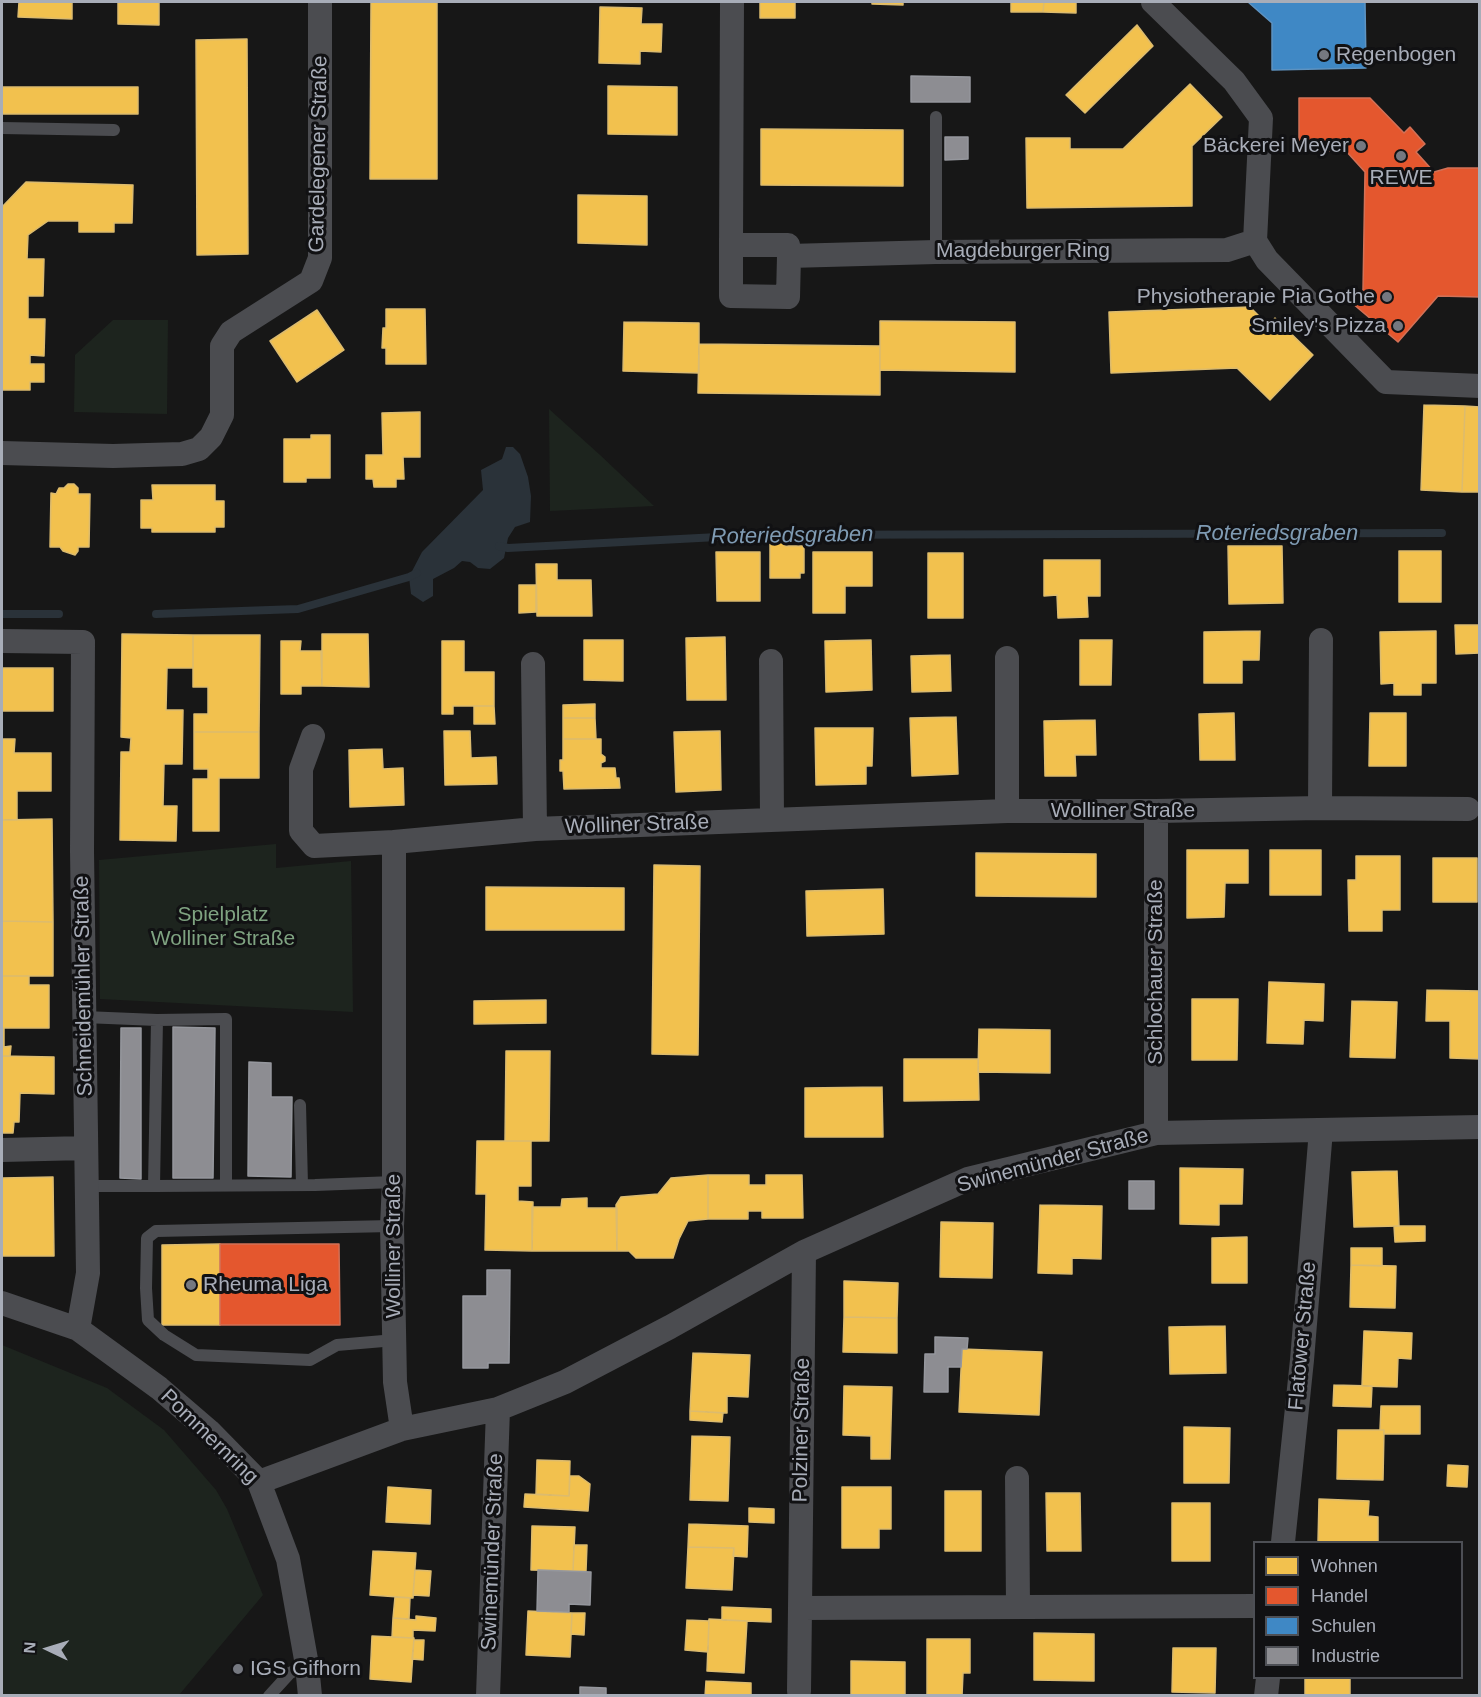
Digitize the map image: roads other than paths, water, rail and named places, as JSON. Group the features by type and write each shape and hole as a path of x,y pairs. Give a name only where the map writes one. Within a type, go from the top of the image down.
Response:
{"street":[{"name":"Gardelegener Straße","path":"2,453 113,456 182,454 199,449 211,437 222,415 222,346 226,339 231,332 311,281 320,258 321,2"},
{"path":"731,245 789,245 788,297 731,296 731,245 732,2"},
{"path":"1153,2 1234,81 1261,117 1255,241 1267,260 1386,382 1479,386"},
{"name":"Magdeburger Ring","path":"789,256 936,252 1227,250 1255,241"},
{"path":"1320,808 1321,640"},
{"name":"Schneidemühler Straße","path":"2,641 83,642 84,1017 88,1273 78,1329"},
{"path":"1006,658 1007,811"},
{"path":"771,661 772,820"},
{"path":"533,664 535,829"},
{"path":"313,736 301,769 301,831 314,846 394,842"},
{"name":"Wolliner Straße","path":"402,1429 395,1382 392,1226 394,842 535,829 1007,811 1468,809"},
{"name":"Schlochauer Straße","path":"1156,811 1156,1133"},
{"name":"Swinemünder Straße","path":"258,1482 402,1429 498,1409 565,1382 670,1327 804,1252 968,1179 1156,1133 1479,1127"},
{"name":"Flatower Straße","path":"1283,1541 1302,1360 1321,1130"},
{"path":"2,1150 86,1148"},
{"name":"Polziner Straße","path":"799,1691 804,1252"},
{"name":"Pommernring","path":"2,1303 78,1329 154,1384 209,1431 258,1482 288,1559 307,1665 309,1695"},
{"name":"Swinemünder Straße","path":"488,1695 498,1409"},
{"path":"1017,1478 1018,1607"},
{"path":"800,1608 1253,1606"},
{"path":"1266,1695 1268,1679"}],"lane":[{"path":"936,117 936,252"},
{"path":"2,128 114,130"},
{"path":"84,1017 157,1020 226,1019 226,1184"},
{"path":"154,1186 157,1020"},
{"path":"300,1105 302,1185"},
{"path":"87,1186 302,1185 394,1182"},
{"path":"392,1226 156,1231 147,1238 146,1288 148,1320 164,1335 196,1355 310,1360 337,1345 394,1340"},
{"path":"269,1695 290,1673 307,1665"}],"waterway":[{"name":"Roteriedsgraben","path":"499,546 508,548 756,535 1442,533"},
{"name":"Roteriedsgraben","path":"156,614 298,609 417,573"},
{"name":"Roteriedsgraben","path":"2,614 59,614"}],"place":[{"name":"Regenbogen","path":"1324,55"},
{"name":"Bäckerei Meyer","path":"1361,146"},
{"name":"REWE","path":"1401,156"},
{"name":"Physiotherapie Pia Gothe","path":"1387,297"},
{"name":"Smiley's Pizza","path":"1398,326"},
{"name":"Rheuma Liga","path":"191,1285"},
{"name":"IGS Gifhorn","path":"238,1669"}],"park label":[{"name":"Spielplatz Wolliner Straße","path":"223,927"}]}
